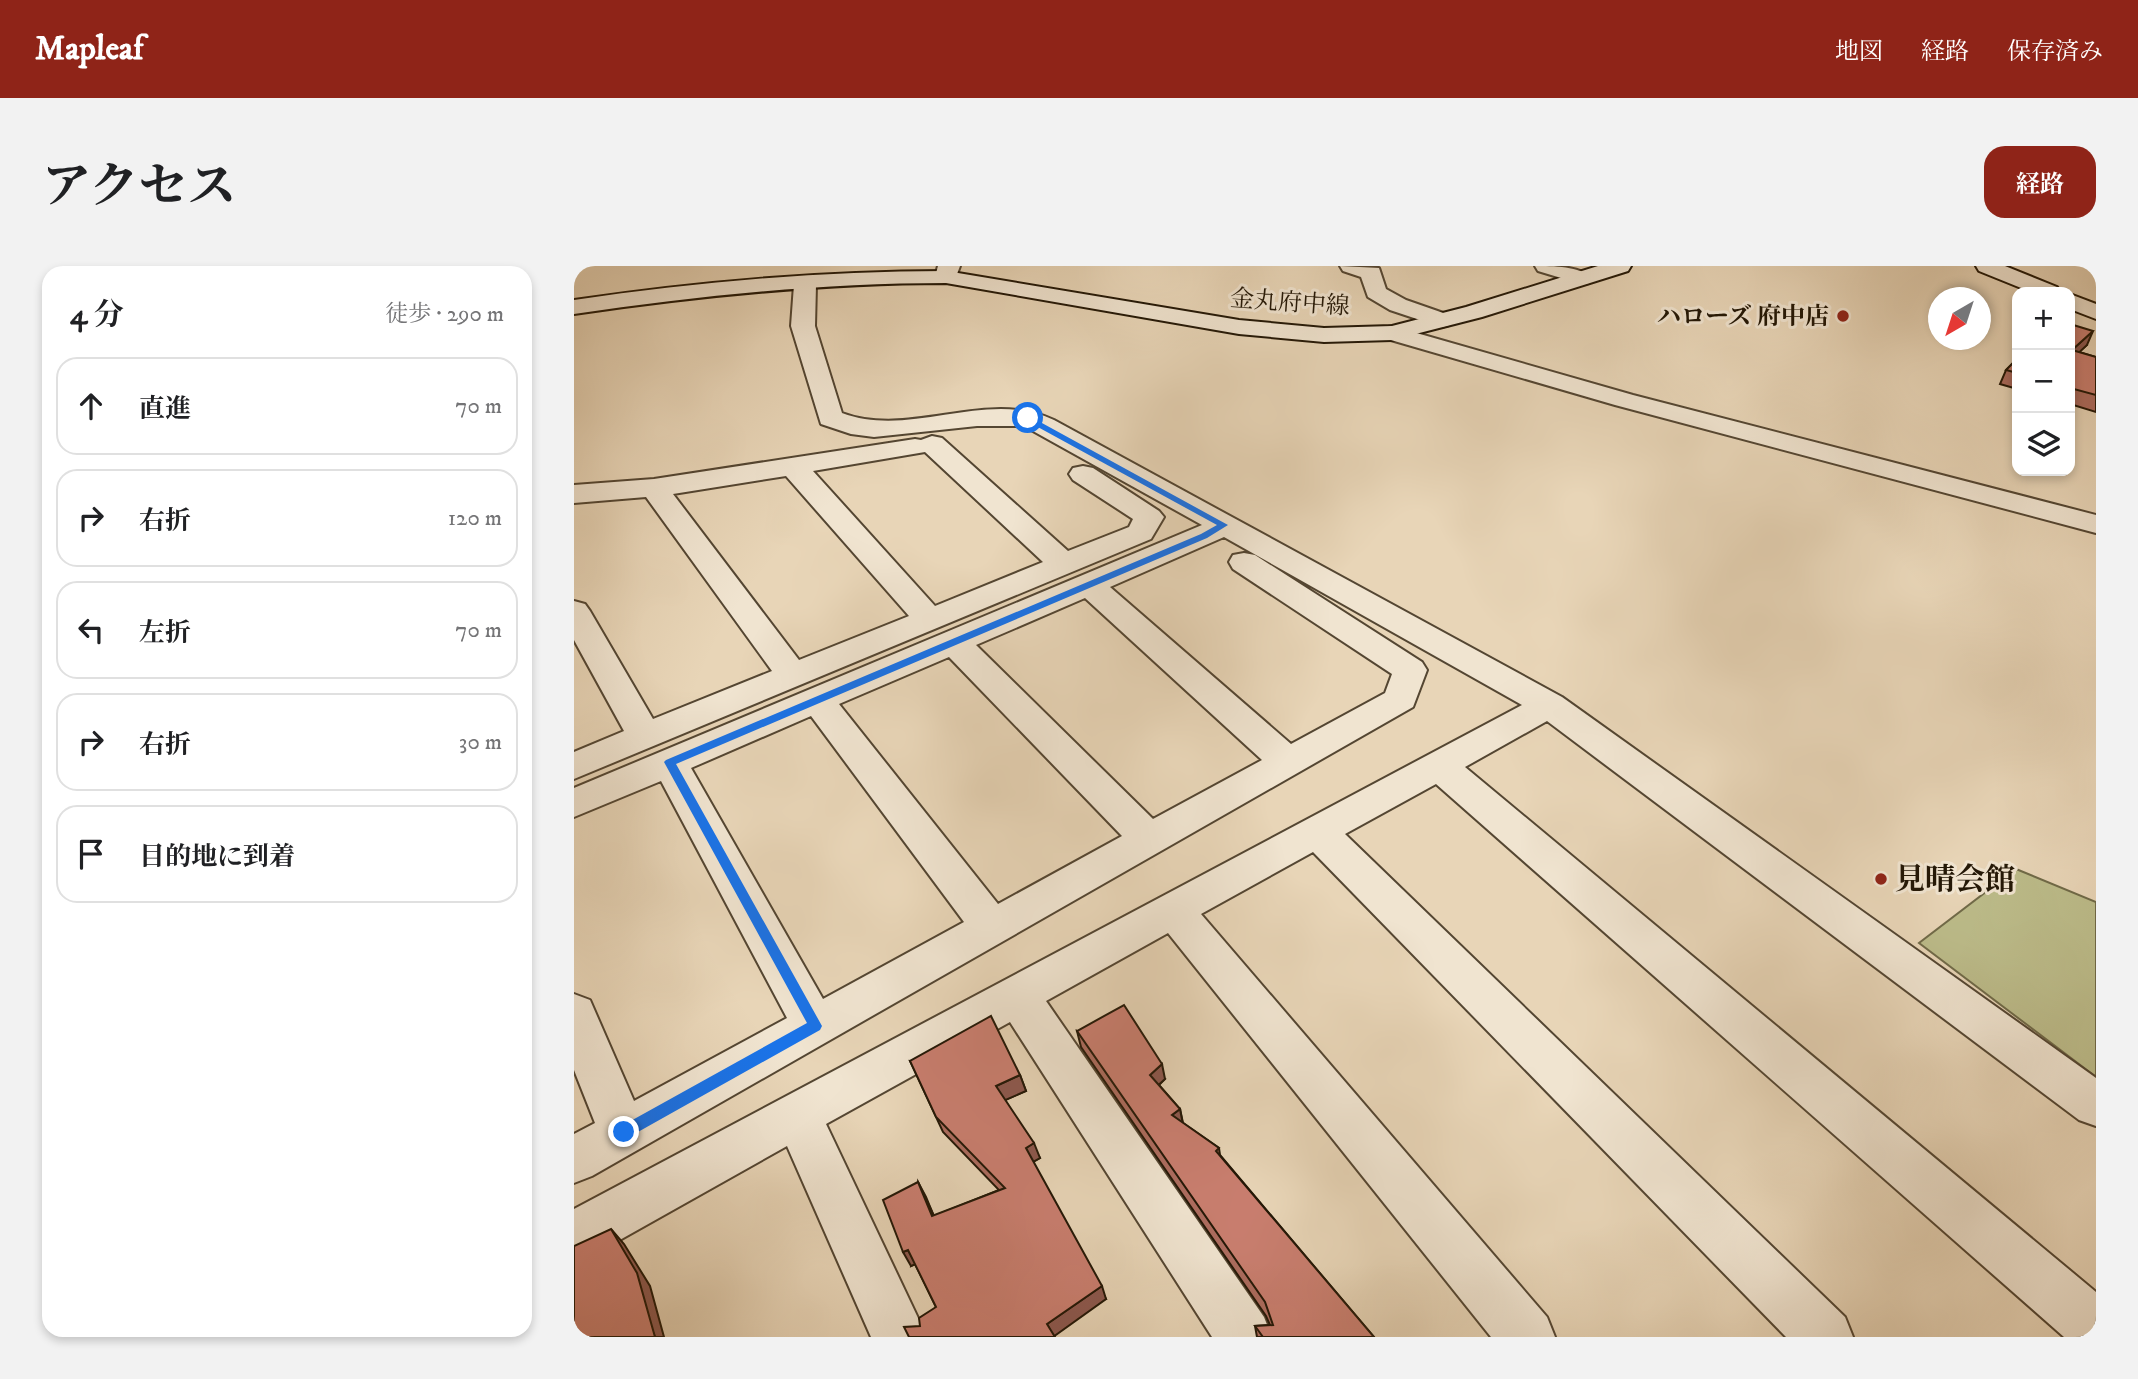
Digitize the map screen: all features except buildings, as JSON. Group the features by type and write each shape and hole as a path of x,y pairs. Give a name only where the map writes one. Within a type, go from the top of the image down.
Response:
{"street":[{"path":"1546,266 1581,278"},
{"name":"金丸府中線","path":"574,307 690,290 805,285 947,271 1239,327 1324,335 1392,333 1620,266"},
{"path":"1987,266 2037,287"},
{"path":"1370,268 1376,292 1398,305 1441,320"},
{"path":"805,285 803,326 830,418 846,427 875,429 1002,417 1028,418 1149,517 1140,533 1077,574"},
{"path":"2075,303 2096,312"},
{"path":"1392,333 1624,400 2096,524"},
{"path":"574,494 654,488 932,444 1002,436 1067,450 1214,531 1549,705 2096,1105"},
{"path":"932,444 1288,762"},
{"path":"793,466 942,631 1149,839"},
{"path":"654,488 805,688 992,927"},
{"path":"574,803 658,749 1077,574 1214,531"},
{"path":"574,1160 1401,699 1410,670 1214,531"},
{"path":"574,611 658,749 815,1026"},
{"path":"574,1237 1549,705"},
{"path":"574,766 658,749"},
{"path":"1438,765 2096,1328"},
{"path":"1317,831 1825,1337"},
{"path":"1173,910 1527,1337"},
{"path":"1017,995 1244,1337"},
{"path":"574,1013 624,1132"},
{"path":"797,1115 899,1337"}],"green space":[{"path":"2016,869 2096,902 2096,1077 1919,943"}],"place":[{"name":"ハローズ 府中店","path":"1843,316"},
{"name":"見晴会館","path":"1881,879"}],"route":[{"path":"624,1132 815,1026 670,762 1204,536 1224,525 1028,418"}]}
